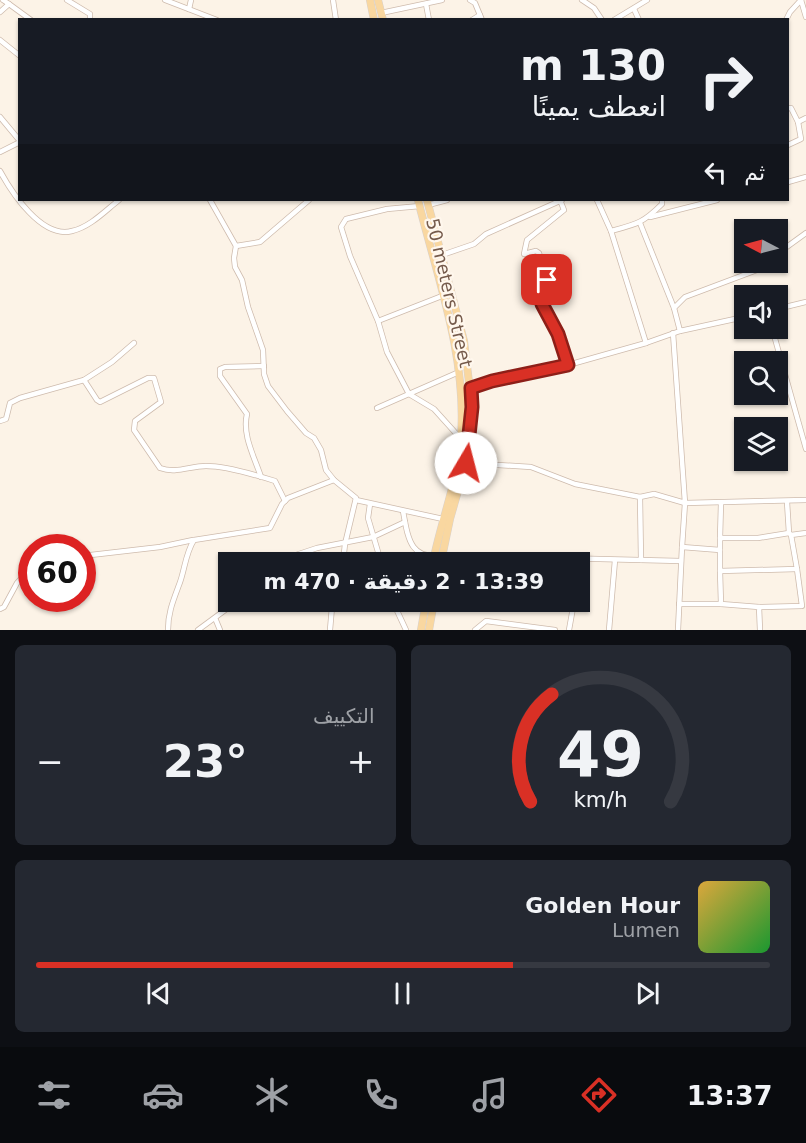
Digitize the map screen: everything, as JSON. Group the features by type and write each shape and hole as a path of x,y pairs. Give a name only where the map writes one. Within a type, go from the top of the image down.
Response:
{"main road":[{"path":"370,0 374,18"},
{"path":"378,0 382,16"},
{"name":"50 meters Street","path":"428,202 464,342 472,407 466,463 443,552"},
{"name":"50 meters Street","path":"419,203 460,372 462,407 459,455 436,552"},
{"path":"428,239 436,236"},
{"path":"462,407 472,407"},
{"path":"421,630 424,612"},
{"path":"429,630 432,612"}],"street":[{"path":"3,0 28,18"},
{"path":"67,0 90,15 90,18"},
{"path":"165,0 212,18"},
{"path":"189,9 191,0"},
{"path":"333,0 336,18"},
{"path":"382,16 442,0"},
{"path":"470,0 475,3 481,17"},
{"path":"582,0 594,8 601,18"},
{"path":"618,18 647,0"},
{"path":"801,0 806,17"},
{"path":"788,18 801,0"},
{"path":"0,12 9,4"},
{"path":"426,4 429,18"},
{"path":"634,9 638,18"},
{"path":"0,40 18,54"},
{"path":"789,108 798,122 801,139 789,145"},
{"path":"0,117 18,140"},
{"path":"798,122 806,118"},
{"path":"0,152 18,143"},
{"path":"0,171 18,200"},
{"path":"789,182 806,177"},
{"path":"19,201 25,209 47,227 63,232 73,231 86,225 118,201"},
{"path":"211,201 236,246 235,267 242,280 248,307 263,350 264,374 268,386 286,411 306,433 314,438 321,450 326,470 356,500 443,519"},
{"path":"236,246 260,242 308,201"},
{"path":"442,255 474,244 486,234 559,201"},
{"path":"561,201 564,210 526,240 524,254 536,251 539,253 547,280 542,304 558,334 568,365"},
{"path":"597,201 611,231 646,343"},
{"path":"611,231 640,223 648,218 662,204 662,201"},
{"path":"648,218 695,202"},
{"path":"419,203 343,221 341,227 350,256 378,321 387,352 409,394 434,409 461,439"},
{"path":"640,223 674,308 680,331"},
{"path":"788,246 806,233"},
{"path":"674,308 685,297 749,273"},
{"path":"378,321 442,296"},
{"path":"788,306 806,302"},
{"path":"471,388 492,381 568,365 680,331 734,319"},
{"path":"674,333 685,503 678,630"},
{"path":"775,339 806,449"},
{"path":"0,421 6,419 10,403 20,398 84,380 134,343"},
{"path":"261,477 246,435 247,414 220,376 220,369 264,366"},
{"path":"377,408 460,372"},
{"path":"84,380 100,402 148,378 154,378 161,402 135,421 133,425 134,430 160,468 186,470 207,466 261,477 274,481 285,501"},
{"path":"466,463 531,467 575,484 640,496 654,494 685,503 806,500"},
{"path":"96,554 160,547 270,528 285,501 334,480"},
{"path":"640,496 641,560"},
{"path":"344,552 356,500"},
{"path":"721,502 721,604"},
{"path":"679,603 759,607 802,606 787,502"},
{"path":"370,504 368,518 378,552"},
{"path":"403,512 414,549 418,552"},
{"path":"305,552 337,543 345,544 374,537 405,522"},
{"path":"720,538 758,538 806,533"},
{"path":"168,630 168,613 180,584 188,549 194,540"},
{"path":"682,547 720,550"},
{"path":"590,560 681,561"},
{"path":"609,630 615,560"},
{"path":"720,571 797,569"},
{"path":"0,609 4,607 18,582"},
{"path":"759,607 760,630"},
{"path":"198,630 223,612"},
{"path":"330,630 332,612"},
{"path":"398,612 406,630"},
{"path":"569,630 572,612"},
{"path":"215,618 220,630"},
{"path":"475,630 486,621 555,630"}],"route":[{"path":"466,463 472,407 471,388 492,381 568,365 558,334 542,304 547,280"}]}
